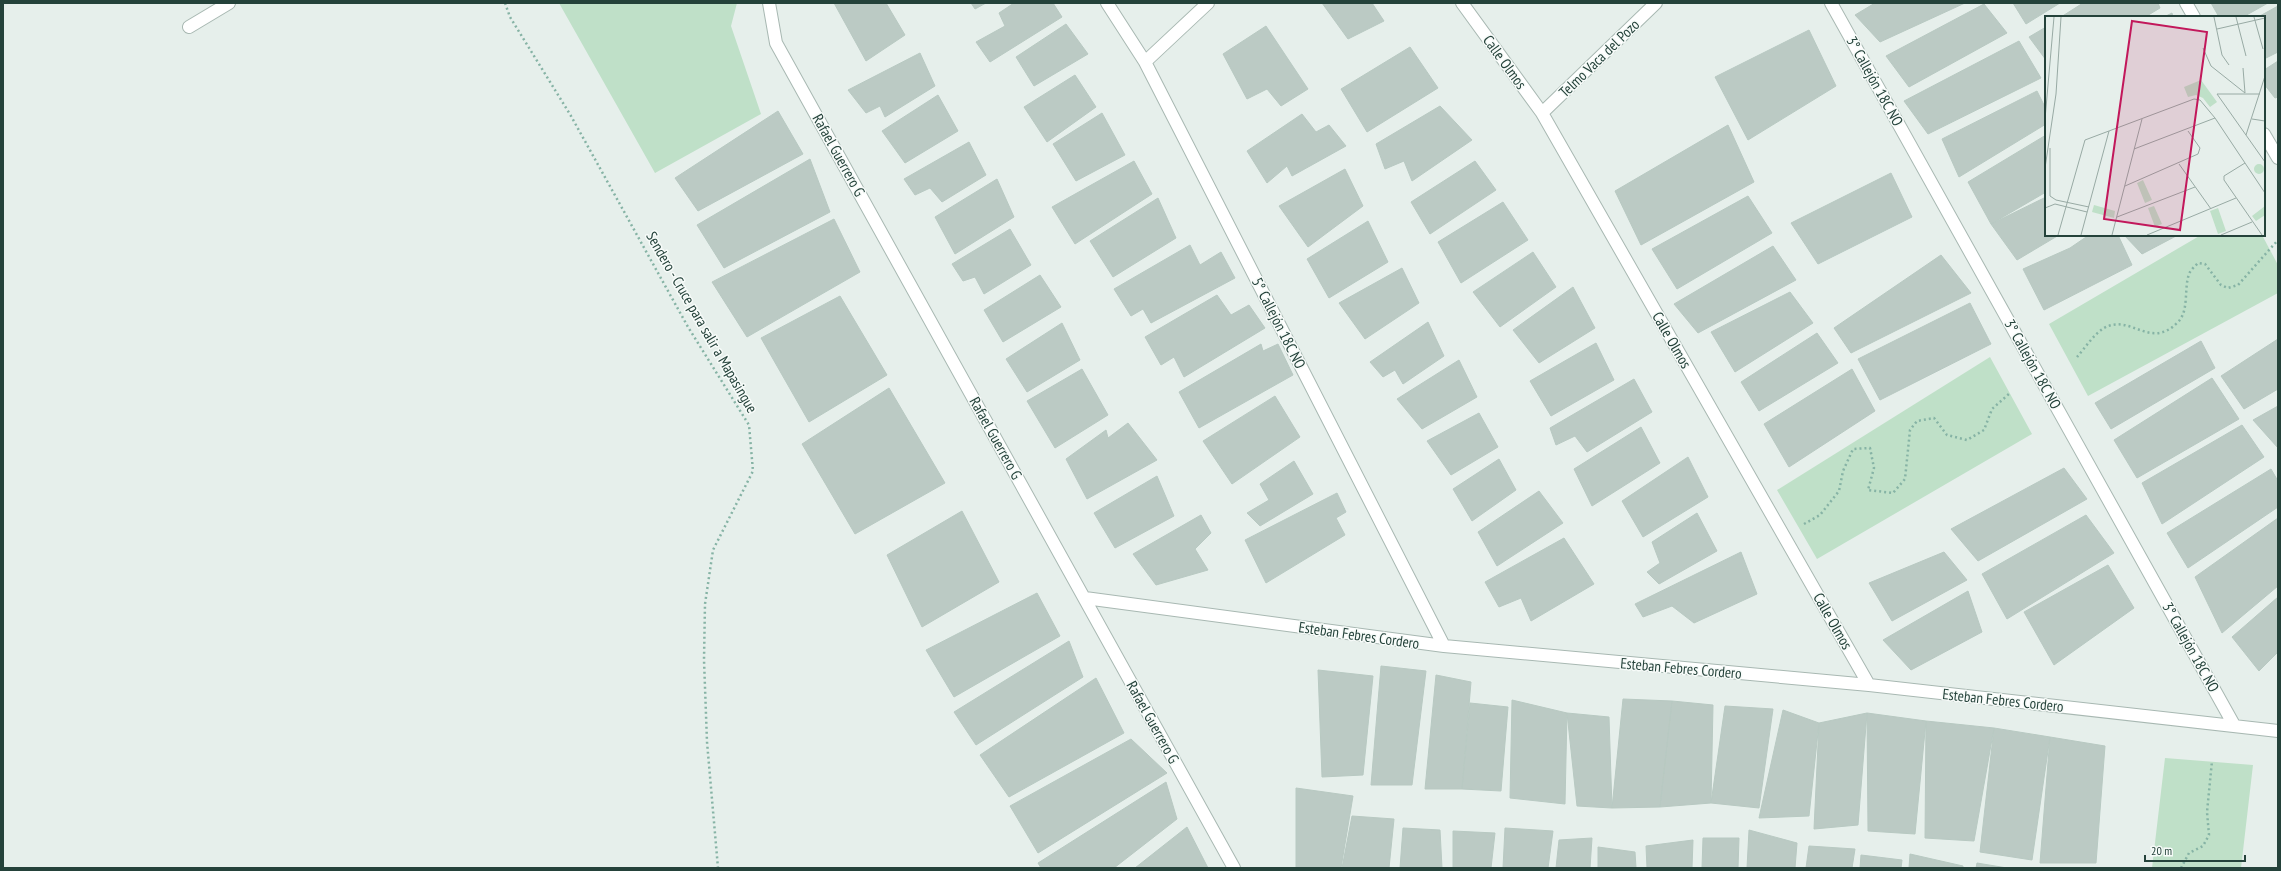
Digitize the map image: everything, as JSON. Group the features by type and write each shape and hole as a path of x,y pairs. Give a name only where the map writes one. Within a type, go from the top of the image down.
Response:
{"street":[{"path":"189,27 229,3"},
{"name":"5° Callejón 18C NO","path":"1107,3 1145,62 1444,646"},
{"path":"1145,62 1208,3"},
{"name":"Calle Olmos","path":"1462,3 1542,113 1869,685"},
{"name":"Telmo Vaca del Pozo","path":"1542,113 1656,3"},
{"name":"3° Callejón 18C NO","path":"1831,3 2234,725"},
{"path":"2186,3 2193,16"},
{"name":"Rafael Guerrero G","path":"769,4 776,43 1234,868"},
{"path":"2265,136 2278,158"},
{"name":"Esteban Febres Cordero","path":"1085,598 1444,646 1869,685 2278,731"}],"path":[{"name":"Sendero - Cruce para salir a Mapasingue","path":"505,3 510,17 575,122 688,327 749,425 753,471 713,550 705,604 704,660 707,742 718,868"},
{"path":"2076,357 2104,328 2121,325 2154,335 2166,333 2180,321 2190,273 2198,263 2205,264 2221,285 2228,288 2238,285 2278,240"},
{"path":"1798,527 1820,515 1839,491 1842,471 1853,449 1870,448 1874,468 1868,490 1893,493 1905,479 1910,430 1917,420 1934,418 1947,436 1967,440 1984,430 1992,409 2010,393"},
{"path":"2181,868 2189,853 2203,846 2209,835 2207,812 2212,761"}],"green space":[{"path":"559,3 737,3 731,26 761,114 655,173"},
{"path":"2199,236 2263,236 2278,265 2278,293 2088,396 2049,324"},
{"path":"1990,357 2032,434 1817,559 1777,490"},
{"path":"2165,758 2253,765 2241,868 2152,868"}],"building":[{"path":"834,3 886,3 905,35 866,61"},
{"path":"971,3 986,3 975,9"},
{"path":"1014,3 1053,3 1062,17 990,62 976,42 1005,26 999,13"},
{"path":"1322,3 1372,3 1384,21 1348,39"},
{"path":"1875,3 1965,3 1880,42 1855,15"},
{"path":"2013,3 2060,3 2026,24"},
{"path":"2083,3 2158,3 2160,8 2147,16 2063,16"},
{"path":"2211,3 2268,3 2245,16 2218,16"},
{"path":"1984,4 2007,33 1909,87 1886,56"},
{"path":"2278,6 2278,52 2265,58 2265,16 2260,16"},
{"path":"2172,13 2173,16 2166,16"},
{"path":"1066,24 1088,54 1034,86 1016,57"},
{"path":"1266,26 1308,89 1281,106 1267,89 1247,99 1223,54"},
{"path":"2045,28 2045,59 2029,37"},
{"path":"1809,30 1836,86 1748,140 1715,77"},
{"path":"2019,41 2041,78 1928,134 1904,101"},
{"path":"1410,47 1438,88 1367,132 1341,89"},
{"path":"920,53 935,86 885,117 880,106 866,113 848,90"},
{"path":"2278,61 2278,97 2275,98 2265,85 2265,69"},
{"path":"1075,75 1096,107 1047,142 1024,107"},
{"path":"2037,91 2045,107 2045,125 1959,177 1942,139"},
{"path":"938,95 958,131 905,163 882,131"},
{"path":"1440,106 1472,140 1412,181 1404,161 1385,169 1376,144"},
{"path":"778,111 803,154 698,211 675,178"},
{"path":"1102,113 1125,155 1076,181 1053,144"},
{"path":"1302,114 1316,132 1329,125 1346,146 1292,176 1287,166 1267,183 1247,151"},
{"path":"1728,125 1754,182 1641,245 1615,191"},
{"path":"2045,136 2045,193 1991,224 1968,182"},
{"path":"969,142 986,175 942,202 930,188 915,195 904,179"},
{"path":"810,159 830,212 724,268 697,225"},
{"path":"1134,161 1152,194 1075,244 1052,207"},
{"path":"1475,161 1496,190 1430,234 1411,202"},
{"path":"1345,169 1363,206 1308,247 1279,206"},
{"path":"1891,173 1912,217 1818,264 1791,223"},
{"path":"997,179 1014,217 955,254 935,217"},
{"path":"1748,196 1772,233 1677,289 1652,249"},
{"path":"2045,197 2045,236 2057,236 2017,260 1991,224"},
{"path":"1158,198 1176,238 1113,277 1090,241"},
{"path":"1503,202 1528,240 1461,283 1438,242"},
{"path":"834,219 860,272 747,337 712,282"},
{"path":"1368,221 1388,262 1329,298 1307,259"},
{"path":"1010,229 1031,265 984,294 975,277 963,281 952,264"},
{"path":"2088,236 2118,236 2132,265 2044,310 2023,269 2070,248"},
{"path":"2125,236 2176,236 2142,254"},
{"path":"1190,245 1200,265 1221,252 1235,278 1151,323 1143,309 1131,316 1114,289"},
{"path":"1773,246 1796,280 1698,333 1674,304"},
{"path":"1533,252 1556,287 1500,327 1473,292"},
{"path":"1941,255 1971,293 1851,353 1834,328"},
{"path":"1402,268 1419,303 1365,339 1339,303"},
{"path":"1040,275 1061,307 1003,342 984,310"},
{"path":"1573,287 1595,328 1539,363 1513,330"},
{"path":"1790,292 1813,323 1735,372 1711,332"},
{"path":"1217,295 1231,315 1249,305 1265,328 1184,377 1174,357 1161,365 1145,337"},
{"path":"840,296 887,375 809,422 761,338"},
{"path":"1970,303 1991,344 1880,400 1858,359"},
{"path":"1428,322 1444,356 1403,384 1395,370 1383,377 1370,362"},
{"path":"1062,323 1080,360 1027,392 1006,359"},
{"path":"1817,333 1838,363 1759,411 1741,382"},
{"path":"2278,339 2278,389 2244,409 2221,376"},
{"path":"2201,341 2215,368 2111,429 2095,403"},
{"path":"1596,343 1614,380 1551,416 1530,381"},
{"path":"1261,344 1263,351 1278,344 1293,375 1199,428 1179,392"},
{"path":"1459,360 1477,397 1422,429 1397,399"},
{"path":"1082,369 1108,415 1055,448 1027,401"},
{"path":"1852,369 1875,411 1789,467 1764,424"},
{"path":"2212,378 2239,419 2137,478 2114,440"},
{"path":"1634,379 1652,412 1587,452 1575,436 1556,445 1550,428"},
{"path":"889,388 945,483 855,534 802,444"},
{"path":"1275,396 1300,437 1232,484 1203,441"},
{"path":"2278,406 2278,448 2253,420"},
{"path":"1479,413 1498,447 1451,475 1427,441"},
{"path":"1128,423 1157,460 1087,499 1066,459 1106,430 1108,438"},
{"path":"2242,425 2264,457 2162,524 2142,483"},
{"path":"1641,427 1660,463 1592,506 1574,469"},
{"path":"1688,457 1708,497 1643,537 1622,501"},
{"path":"1499,459 1516,490 1472,521 1453,489"},
{"path":"1294,461 1313,494 1260,526 1247,513 1269,500 1260,484"},
{"path":"2064,468 2087,499 1978,561 1951,529"},
{"path":"2271,469 2278,481 2278,507 2188,568 2167,533"},
{"path":"1157,476 1174,516 1115,548 1094,513"},
{"path":"1539,491 1563,523 1497,566 1478,532"},
{"path":"1337,493 1346,512 1336,518 1345,535 1266,583 1245,540"},
{"path":"962,511 999,582 922,627 887,555"},
{"path":"1697,513 1717,551 1659,584 1647,572 1660,563 1652,542"},
{"path":"1201,515 1211,533 1195,549 1208,570 1156,585 1133,554"},
{"path":"2086,515 2114,553 2007,619 1982,574"},
{"path":"2278,518 2278,586 2222,633 2195,577"},
{"path":"1564,538 1594,584 1531,621 1521,598 1499,607 1485,582"},
{"path":"1741,552 1757,594 1694,623 1672,606 1643,617 1635,604"},
{"path":"1944,552 1967,580 1892,621 1869,583"},
{"path":"2108,565 2134,608 2054,665 2024,612"},
{"path":"1968,591 1982,632 1911,670 1883,640"},
{"path":"1037,593 1060,636 954,697 926,650"},
{"path":"2278,597 2278,652 2259,671 2232,637"},
{"path":"1069,641 1083,677 976,745 954,712"},
{"path":"1381,666 1426,671 1412,785 1371,785"},
{"path":"1318,670 1373,676 1363,775 1322,777"},
{"path":"1436,675 1471,682 1462,789 1425,789"},
{"path":"1096,678 1124,733 1009,797 980,755"},
{"path":"1623,699 1672,701 1660,807 1612,808"},
{"path":"1512,700 1567,713 1565,804 1510,798"},
{"path":"1672,701 1713,705 1711,803 1660,807"},
{"path":"1470,703 1508,707 1501,791 1462,789"},
{"path":"1725,706 1773,709 1759,808 1711,803"},
{"path":"1783,710 1819,723 1809,816 1759,818"},
{"path":"1567,713 1609,717 1612,808 1577,806"},
{"path":"1867,713 1858,825 1814,829 1819,723"},
{"path":"1867,713 1926,721 1915,834 1868,831"},
{"path":"1926,721 1994,728 1974,841 1925,838"},
{"path":"1994,728 2050,737 2032,860 1980,852"},
{"path":"2050,737 2105,746 2096,863 2040,863"},
{"path":"1131,739 1167,773 1038,853 1010,806"},
{"path":"1166,782 1177,819 1114,868 1041,868 1038,863"},
{"path":"1296,788 1353,796 1341,868 1296,868"},
{"path":"1352,816 1394,819 1389,868 1342,868"},
{"path":"1187,827 1208,868 1135,868"},
{"path":"1403,828 1440,830 1442,868 1400,868"},
{"path":"1505,828 1553,831 1548,868 1503,868"},
{"path":"1749,830 1797,843 1795,868 1747,868"},
{"path":"1453,831 1495,833 1491,868 1453,868"},
{"path":"1592,838 1590,868 1556,868 1559,840"},
{"path":"1703,838 1739,838 1738,868 1702,868"},
{"path":"1693,840 1692,868 1647,868 1646,846"},
{"path":"1809,846 1855,849 1852,868 1806,868"},
{"path":"1598,847 1635,852 1636,868 1598,868"},
{"path":"1910,854 1963,866 1963,868 1909,868"},
{"path":"1861,855 1902,860 1901,868 1860,868"},
{"path":"1977,863 2007,868 1976,868"}]}
